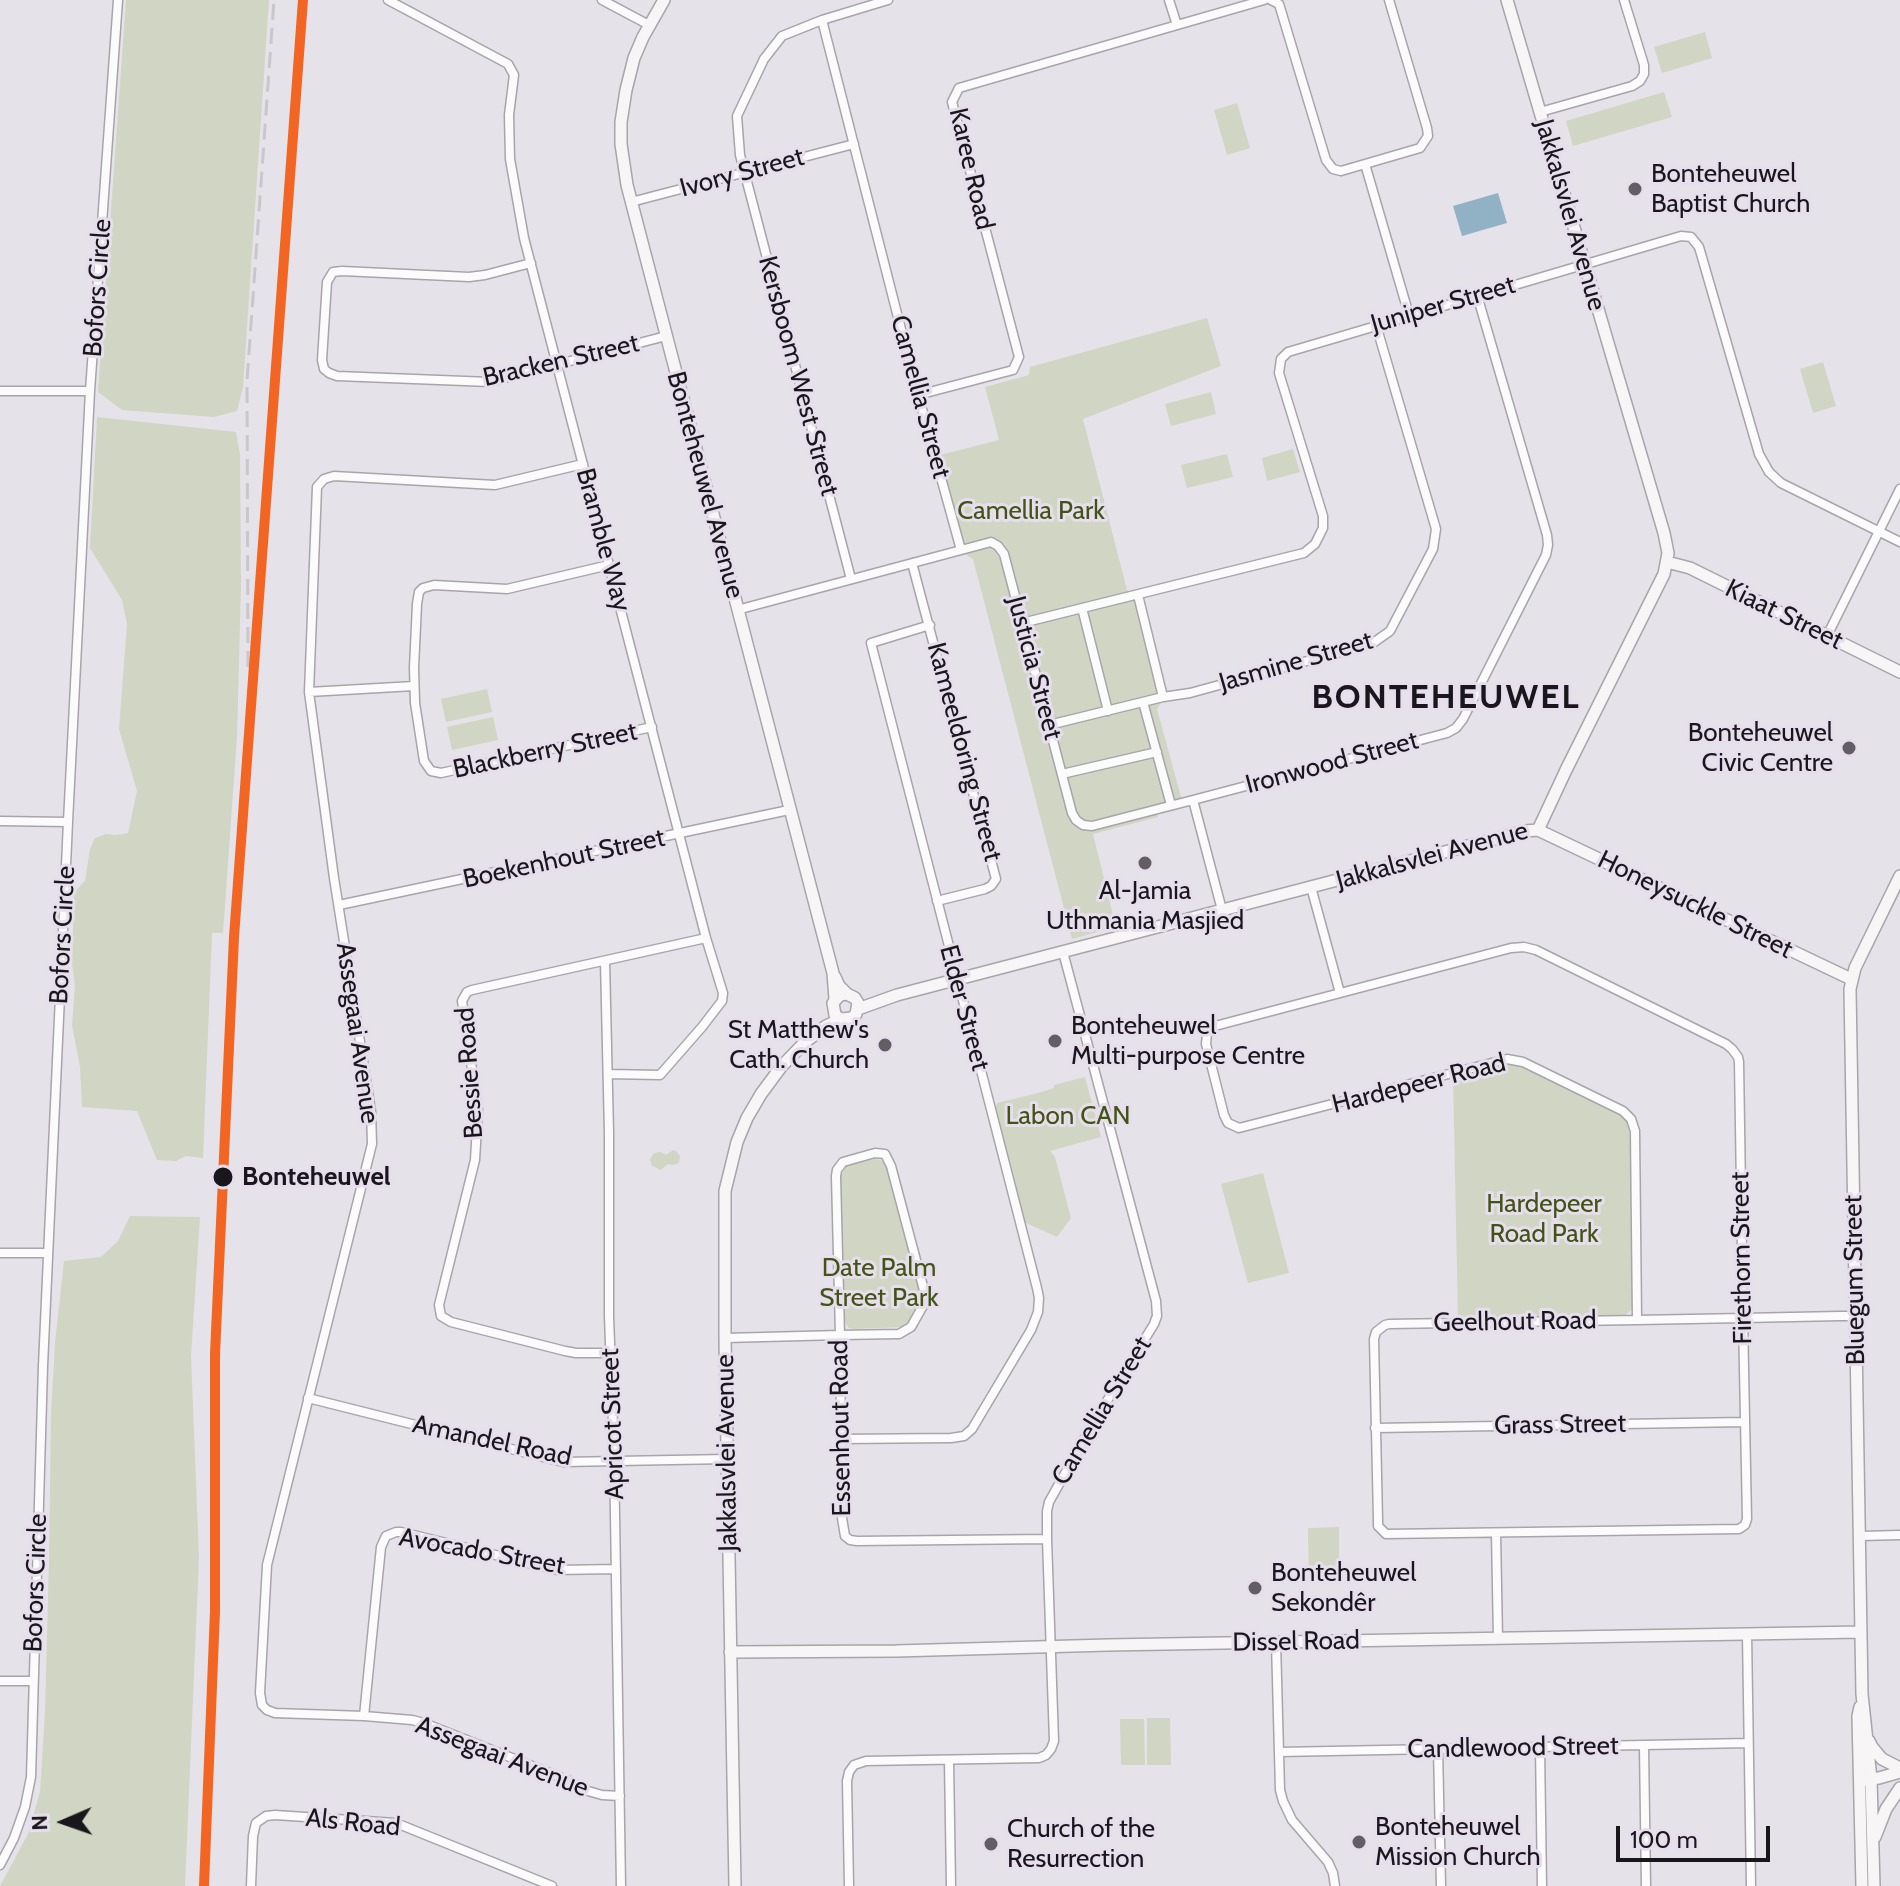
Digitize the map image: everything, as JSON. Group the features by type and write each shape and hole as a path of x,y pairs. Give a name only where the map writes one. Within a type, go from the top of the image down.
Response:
{"street":[{"name":"Bofors Circle","path":"0,1865 14,1838 29,1793 32,1758 48,1253 68,822 90,391 118,0"},
{"name":"Bramble Way","path":"388,0 508,64 514,75 509,115 510,159 524,238 706,938 723,993 722,1001 660,1075 608,1074"},
{"path":"602,0 649,25"},
{"name":"Bonteheuwel Avenue","path":"664,0 649,25 629,75 621,122 622,160 833,973 840,986 854,1000"},
{"name":"Kersboom West Street","path":"851,579 740,155 737,116 764,59 782,36 888,0"},
{"path":"1169,0 1177,25"},
{"name":"Karee Road","path":"918,395 1013,370 1019,357 952,102 959,88 1264,0"},
{"path":"1271,0 1279,4 1327,163 1341,171 1420,148 1428,136 1389,0"},
{"name":"Jakkalsvlei Avenue","path":"854,1000 890,996 1538,830 1664,574 1667,548 1507,0"},
{"path":"1540,112 1632,86 1643,78 1644,65 1624,0"},
{"name":"Camellia Street","path":"822,20 961,550"},
{"name":"Ivory Street","path":"631,202 854,144"},
{"path":"1365,164 1409,315"},
{"name":"Juniper Street","path":"1138,595 1304,553 1315,544 1323,528 1323,516 1279,373 1284,355 1292,350 1681,236 1694,239 1699,247 1765,466 1772,476 1900,542"},
{"name":"Bracken Street","path":"531,263 469,277 333,272 327,282 324,369 337,376 480,383 666,336"},
{"name":"Ironwood Street","path":"1083,825 1092,826 1447,733 1463,719 1546,555 1548,545 1477,295"},
{"name":"Jasmine Street","path":"1049,725 1190,693 1373,643 1385,637 1395,625 1433,549 1436,529 1376,325"},
{"path":"0,391 90,391"},
{"name":"Assegaai Avenue","path":"583,464 495,485 334,476 324,479 317,487 309,692 371,1111 372,1144 267,1565 260,1693 262,1705 275,1713 364,1716 424,1723 588,1791 620,1796"},
{"path":"1827,636 1900,489"},
{"name":"Justicia Street","path":"961,550 991,542 1004,554 1072,813 1083,825"},
{"path":"737,610 961,550"},
{"name":"Kiaat Street","path":"1667,562 1690,568 1900,672"},
{"name":"Kameeldoring Street","path":"912,563 996,879 985,889 937,901"},
{"name":"Blackberry Street","path":"609,565 507,589 434,585 419,592 414,686 424,761 427,768 435,773 652,727"},
{"path":"1022,623 1138,595 1163,697"},
{"path":"1082,608 1108,711"},
{"name":"Elder Street","path":"841,1439 964,1436 972,1429 1031,1330 1038,1312 1037,1288 871,643 930,625"},
{"path":"309,692 414,686"},
{"path":"1143,702 1171,805"},
{"path":"1062,774 1157,752"},
{"path":"1193,800 1222,910"},
{"name":"Boekenhout Street","path":"339,905 789,810"},
{"path":"0,821 68,822"},
{"name":"Honeysuckle Street","path":"1538,830 1851,979"},
{"name":"Bluegum Street","path":"1862,1886 1867,1736 1862,1694 1851,979 1900,876"},
{"path":"1311,887 1340,993"},
{"name":"Bessie Road","path":"611,1353 565,1351 451,1322 441,1316 439,1310 475,1165 478,1110 462,1009 463,996 472,990 706,938"},
{"name":"Firethorn Street","path":"1340,993 1524,947 1536,950 1729,1046 1739,1062 1747,1519 1743,1527 1386,1534 1381,1530"},
{"name":"Camellia Street","path":"849,1886 847,1781 854,1765 866,1761 1039,1758 1049,1752 1054,1741 1047,1511 1052,1496 1157,1316 1156,1301 1063,952"},
{"name":"Apricot Street","path":"605,961 621,1886"},
{"name":"Bonteheuwel Avenue","path":"833,973 834,1004"},
{"name":"Hardepeer Road","path":"1340,993 1209,1030 1206,1044 1228,1123 1243,1128 1507,1059 1518,1060 1548,1074 1623,1111 1634,1125 1637,1320"},
{"path":"840,995 854,1000 852,1018 841,1019 835,1015 834,1004 840,995"},
{"name":"Jakkalsvlei Avenue","path":"735,1886 724,1203 731,1162 754,1105 834,1004"},
{"name":"Jakkalsvlei Avenue","path":"804,1043 841,1019"},
{"name":"Essenhout Road","path":"840,1335 906,1332 924,1304 924,1287 885,1154 875,1153 843,1162 837,1170 842,1518 845,1536 850,1540 1047,1539"},
{"path":"0,1253 48,1253"},
{"name":"Geelhout Road","path":"1381,1530 1378,1520 1374,1339 1376,1332 1385,1325 1856,1316"},
{"path":"725,1338 840,1335"},
{"name":"Amandel Road","path":"308,1398 563,1462 727,1459"},
{"name":"Grass Street","path":"1375,1428 1745,1422"},
{"name":"Avocado Street","path":"364,1716 381,1547 391,1533 401,1532 557,1570 616,1569"},
{"path":"1496,1533 1498,1639"},
{"path":"1860,1536 1900,1535"},
{"name":"Dissel Road","path":"730,1652 1861,1632"},
{"path":"1747,1634 1751,1886"},
{"path":"1276,1642 1280,1790 1287,1812 1297,1828 1328,1862 1335,1886"},
{"path":"0,1681 33,1681"},
{"name":"Bluegum Street","path":"1862,1694 1858,1716 1873,1847 1874,1886"},
{"path":"1867,1736 1878,1755 1900,1770"},
{"name":"Candlewood Street","path":"1279,1752 1748,1743"},
{"path":"1644,1746 1646,1886"},
{"path":"1540,1747 1542,1886"},
{"path":"1438,1749 1441,1886"},
{"path":"949,1760 951,1886"},
{"path":"1865,1780 1900,1770"},
{"path":"1873,1847 1882,1817 1900,1788"},
{"name":"Als Road","path":"251,1886 256,1823 266,1816 275,1815 396,1823 552,1886"}],"green space":[{"path":"126,0 269,0 243,387 237,411 214,417 122,410 98,392"},
{"path":"1705,32 1712,58 1662,73 1654,47"},
{"path":"1664,92 1672,117 1573,146 1566,121"},
{"path":"1237,103 1250,148 1227,155 1214,110"},
{"name":"Camellia Park","path":"1207,318 1221,366 1083,419 1127,590 1138,599 1136,605 1157,688 1165,697 1157,709 1183,804 1157,810 1158,817 1093,834 1116,927 1072,939 973,559 959,550 962,540 940,455 999,440 985,387 1029,375 1030,367"},
{"path":"1823,362 1836,406 1813,413 1800,369"},
{"path":"1211,392 1216,414 1171,426 1165,404"},
{"path":"97,417 236,432 240,454 237,737 223,933 212,933 203,1158 186,1156 176,1161 157,1160 137,1111 82,1107 80,1067 72,1025 75,986 72,963 74,892 85,881 95,838 128,833 137,791 119,729 127,624 122,600 90,548"},
{"path":"1293,449 1300,472 1267,481 1262,458"},
{"path":"1227,454 1233,477 1187,488 1181,465"},
{"path":"487,689 492,712 446,722 441,699"},
{"path":"493,717 498,740 452,750 447,727"},
{"name":"Hardepeer Road Park","path":"1504,1063 1519,1065 1616,1111 1626,1120 1630,1135 1633,1302 1631,1310 1625,1315 1458,1320 1453,1077"},
{"name":"Labon CAN","path":"1085,1077 1101,1137 1050,1151 1055,1157 1071,1218 1057,1237 1024,1222 995,1108 997,1103"},
{"path":"673,1150 680,1156 679,1163 668,1164 661,1170 652,1166 650,1159 654,1153 666,1155"},
{"name":"Date Palm Street Park","path":"875,1159 886,1165 920,1299 909,1321 902,1327 854,1329 844,1321 841,1176 849,1165"},
{"path":"1263,1173 1289,1273 1248,1283 1221,1184"},
{"path":"130,1216 200,1217 191,1356 199,1558 185,1886 0,1886 28,1834 40,1792 45,1712 51,1414 64,1261 101,1257 118,1241"},
{"path":"1339,1527 1339,1581 1309,1581 1308,1528"},
{"path":"1147,1718 1170,1718 1171,1765 1147,1765"},
{"path":"1120,1719 1144,1719 1145,1765 1121,1765"}],"water":[{"path":"1498,193 1507,223 1462,236 1453,206"}],"railway":[{"path":"248,667 247,381 274,0"}],"transit line":[{"path":"204,1886 215,1611 215,1354 234,937 303,0"}],"place":[{"name":"Bonteheuwel Baptist Church","path":"1635,189"},
{"name":"Bonteheuwel Civic Centre","path":"1849,748"},
{"name":"Al-Jamia Uthmania Masjied","path":"1145,863"},
{"name":"Bonteheuwel Multi-purpose Centre","path":"1055,1041"},
{"name":"St Matthew's Cath. Church","path":"885,1045"},
{"name":"Bonteheuwel","path":"223,1177"},
{"name":"Bonteheuwel Sekondêr","path":"1255,1588"},
{"name":"Bonteheuwel Mission Church","path":"1359,1842"},
{"name":"Church of the Resurrection","path":"991,1844"}],"district":[{"name":"BONTEHEUWEL","path":"1446,698"}]}
